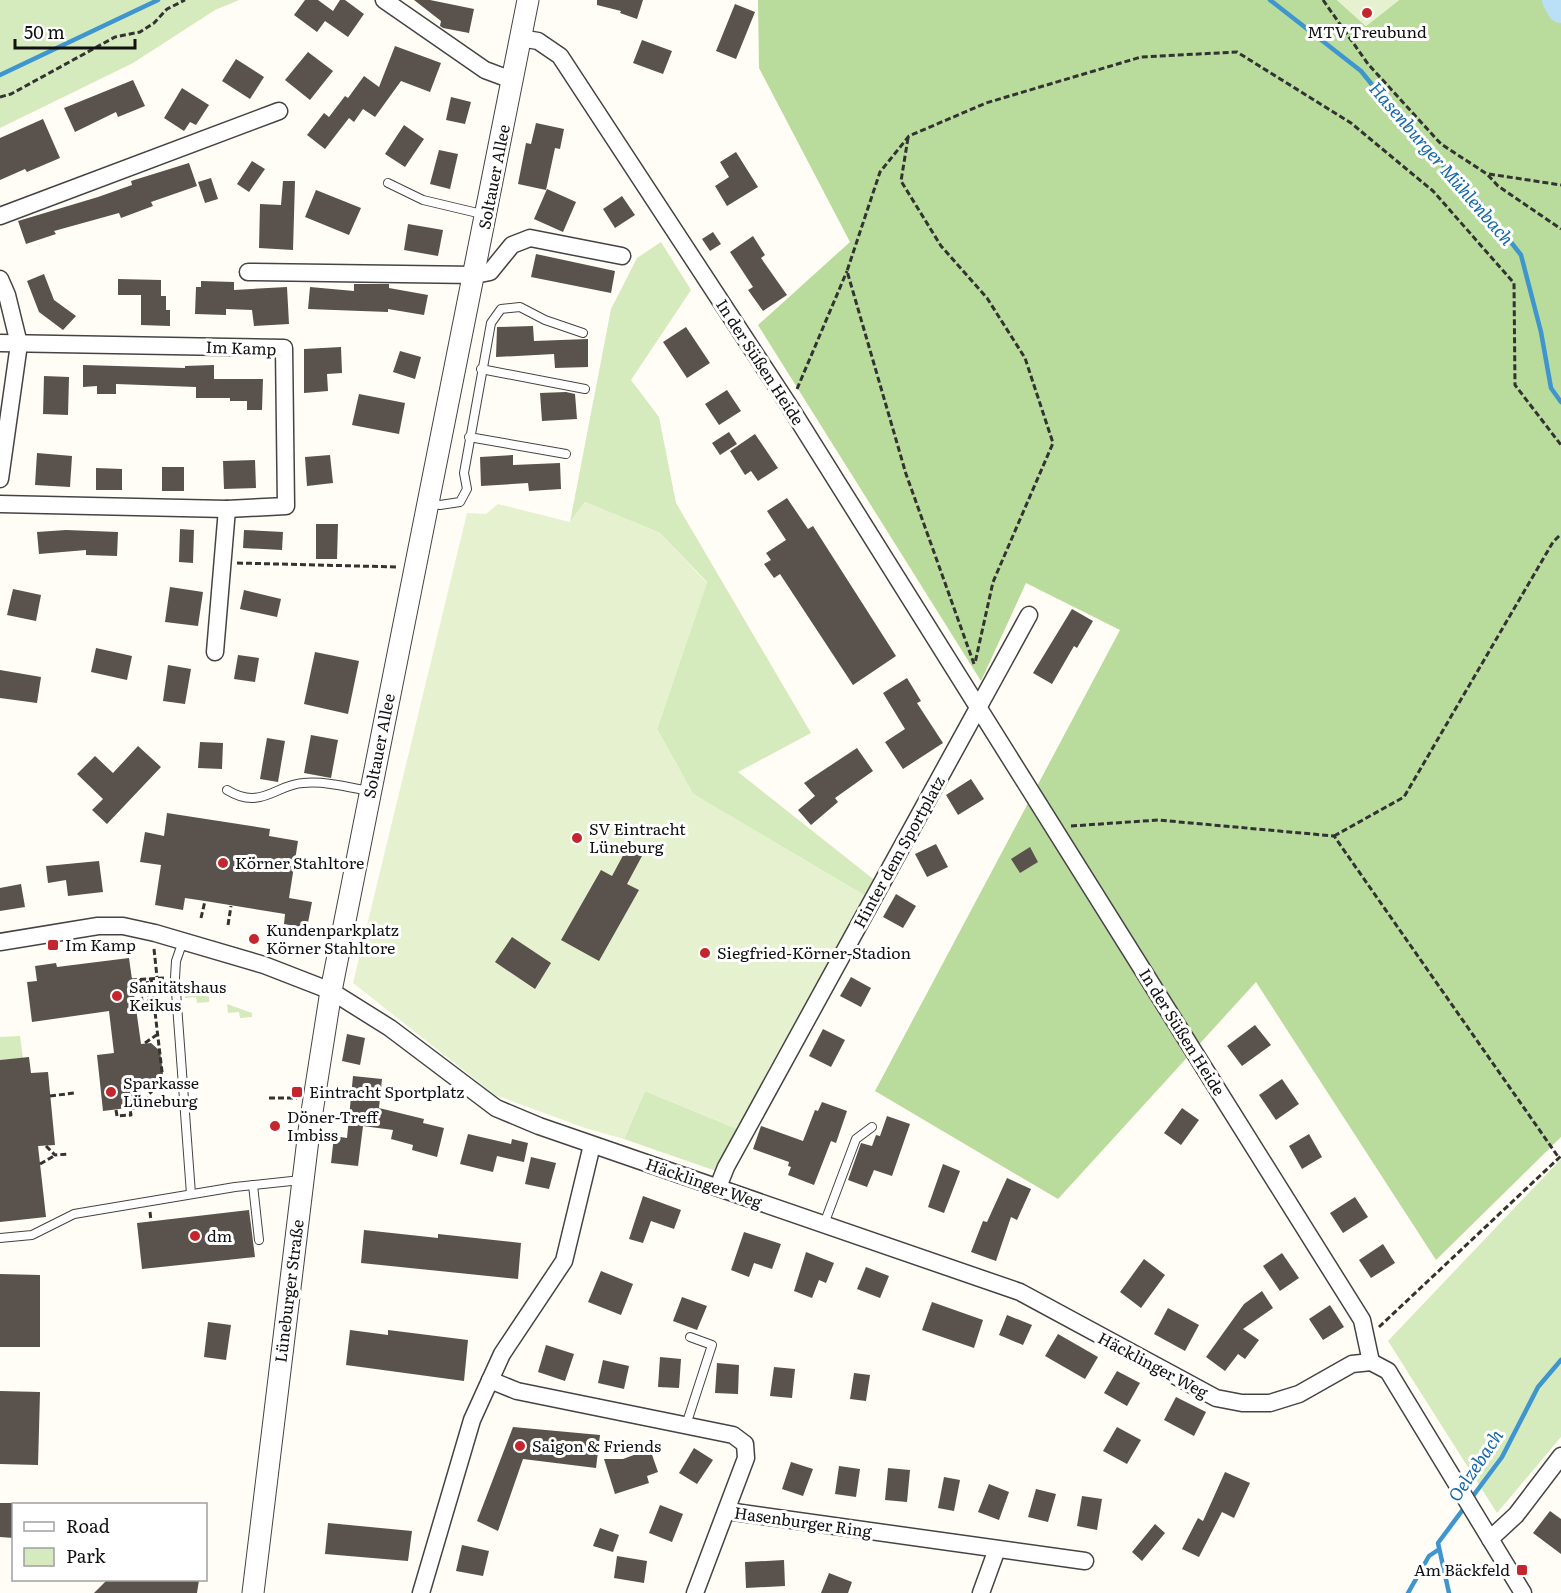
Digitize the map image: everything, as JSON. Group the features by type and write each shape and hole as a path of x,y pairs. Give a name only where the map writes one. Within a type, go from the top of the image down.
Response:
{"street":[{"path":"384,0 485,70 512,80"},
{"name":"Soltauer Allee","path":"331,991 528,0"},
{"name":"In der Süßen Heide","path":"520,38 538,41 560,56 790,407 1355,1310 1367,1338 1371,1362"},
{"path":"0,216 279,111"},
{"name":"Soltauer Allee","path":"475,275 490,273 512,245 530,238 622,255"},
{"path":"248,272 475,275"},
{"path":"0,279 7,295 19,344 0,479"},
{"path":"0,343 19,344"},
{"name":"Im Kamp","path":"0,504 227,509 286,506 284,348 19,344"},
{"path":"215,652 227,509"},
{"path":"979,708 1029,615"},
{"name":"Hinter dem Sportplatz","path":"718,1187 726,1167 979,708"},
{"name":"Häcklinger Weg","path":"0,942 98,926 123,926 264,965 331,991 390,1028 496,1108 592,1145 1020,1292 1216,1398 1242,1403 1270,1403 1299,1394 1352,1364 1371,1362"},
{"name":"Lüneburger Straße","path":"253,1593 303,1180 331,991"},
{"path":"421,1593 472,1420 502,1354 564,1261 592,1145"},
{"path":"1371,1362 1388,1371 1523,1593"},
{"name":"Hasenburger Ring","path":"490,1380 517,1391 733,1435 745,1444 746,1458 727,1511 1085,1561"},
{"path":"1490,1539 1516,1515 1561,1456"},
{"path":"695,1593 727,1511"},
{"path":"981,1593 997,1550"}],"lane":[{"path":"388,183 423,200 487,215"},
{"path":"429,502 440,505 460,502 467,489 464,473 481,369 491,322 501,309 520,307 545,320 583,333"},
{"path":"481,369 585,389"},
{"path":"469,437 566,454"},
{"path":"227,790 246,797 259,797 274,795 296,784 315,783 369,791"},
{"path":"183,941 176,961 175,978 191,1194"},
{"path":"824,1224 856,1139 872,1127"},
{"path":"0,1238 32,1235 74,1214 191,1194 303,1180"},
{"path":"253,1185 259,1239"},
{"path":"686,1425 712,1345 690,1337"}],"path":[{"path":"0,97 11,94 115,38 141,32 154,23 167,9 185,0"},
{"path":"1323,0 1368,64 1441,144 1487,174 1498,186 1561,229"},
{"path":"790,407 847,271 880,172 909,136 986,103 1141,57 1237,52 1351,123 1433,191 1514,284 1515,385 1561,445"},
{"path":"909,136 902,181 941,246 987,298 1025,358 1053,443 993,582 968,691"},
{"path":"1487,174 1561,185"},
{"path":"847,271 906,474 974,664"},
{"path":"1054,827 1158,820 1334,836 1404,797 1553,542 1561,534"},
{"path":"222,562 415,568"},
{"path":"1334,836 1560,1157 1367,1338"},
{"path":"201,918 205,901"},
{"path":"228,925 231,906"},
{"path":"131,980 156,977 153,943 155,933"},
{"path":"140,979 142,1002 148,1002 149,978"},
{"path":"116,1110 117,1116 131,1115 130,1109 145,1105 149,1094 163,1080 149,978"},
{"path":"146,1043 158,1034"},
{"path":"50,1096 74,1093"},
{"path":"269,1098 290,1097"},
{"path":"46,1146 55,1155"},
{"path":"40,1164 55,1155 69,1155"}],"green space":[{"path":"0,0 239,0 215,10 133,63 0,128"},
{"path":"758,0 1337,0 1366,26 1399,0 1561,0 1561,1137 1436,1260 1256,982 1058,1199 875,1091 1120,630 1026,583 981,681 758,325 850,242 759,68"},
{"name":"MTV Treubund","path":"1337,0 1399,0 1366,26"},
{"path":"661,242 691,290 631,380 659,417 676,503 811,733 738,772 877,882 869,898 693,794 657,729 707,582 660,533 585,502 570,522 611,309 637,258"},
{"name":"SV Eintracht Lüneburg","path":"585,502 660,533 707,583 657,729 693,794 869,898 740,1130 645,1091 624,1139 585,1128 495,1095 353,983 467,513 486,514 498,504 570,522"},
{"path":"184,989 209,997 209,1002 197,1003 196,997 185,998"},
{"path":"227,1004 252,1013 252,1017 240,1018 239,1012 228,1013"},
{"path":"20,1036 23,1058 0,1060 0,1037"},
{"path":"645,1091 740,1130 716,1171 624,1139"},
{"path":"1561,1159 1561,1437 1497,1513 1388,1341"}],"building":[{"path":"305,0 318,0 333,11 340,0 345,0 364,14 348,37 325,21 317,32 294,15"},
{"path":"414,0 430,0 474,9 469,33 443,28 440,26 441,21"},
{"path":"597,0 643,0 637,19 620,13 621,11 597,5"},
{"path":"735,4 755,12 736,59 716,51"},
{"path":"642,40 672,51 663,74 633,63"},
{"path":"395,46 441,63 430,92 401,81 375,117 363,109 354,122 349,118 325,149 307,135 324,113 329,117 345,96 348,98 364,76 379,87"},
{"path":"308,52 333,71 310,100 285,80"},
{"path":"236,59 264,77 250,99 222,81"},
{"path":"133,80 145,106 118,117 116,112 75,132 64,108"},
{"path":"182,88 209,105 196,125 190,122 184,131 164,118"},
{"path":"451,97 471,102 465,124 446,120"},
{"path":"43,119 60,158 0,180 0,138"},
{"path":"536,123 564,129 560,149 555,148 546,190 518,184 526,143 531,144"},
{"path":"404,125 424,139 405,167 385,154"},
{"path":"439,150 458,154 450,189 430,184"},
{"path":"736,152 758,187 727,206 715,186 729,177 720,162"},
{"path":"252,161 265,169 249,192 237,184"},
{"path":"189,163 197,186 151,202 153,206 121,218 119,213 54,231 56,234 26,244 18,221 98,197 132,185 131,181"},
{"path":"211,178 218,199 205,203 198,182"},
{"path":"283,181 295,181 293,250 259,248 260,204 281,205"},
{"path":"547,189 576,202 563,232 534,219"},
{"path":"316,190 361,208 349,235 305,217"},
{"path":"622,196 635,215 615,228 603,209"},
{"path":"408,224 443,230 438,256 404,250"},
{"path":"713,232 721,244 710,251 702,239"},
{"path":"753,236 765,255 761,258 787,295 763,311 748,290 753,287 730,252"},
{"path":"536,254 615,271 611,293 531,277"},
{"path":"44,274 54,300 76,316 63,330 39,312 27,281"},
{"path":"118,279 161,280 161,296 166,296 166,310 170,310 170,326 141,325 141,295 118,295"},
{"path":"201,281 234,282 234,290 287,287 289,324 254,326 252,310 226,309 226,315 195,314 196,287 201,287"},
{"path":"354,284 389,284 389,288 428,295 424,315 388,309 388,312 308,309 310,287 354,291"},
{"path":"533,326 534,341 588,339 588,367 555,368 554,354 496,357 497,327"},
{"path":"686,327 710,363 687,378 663,342"},
{"path":"341,347 342,373 327,374 328,391 304,393 304,349"},
{"path":"400,351 421,357 415,379 393,372"},
{"path":"83,365 185,368 185,366 214,365 214,379 263,379 262,410 247,410 247,401 230,401 230,398 196,398 196,387 116,384 116,394 97,394 97,386 83,387"},
{"path":"44,376 69,377 68,415 43,414"},
{"path":"727,390 741,411 719,425 705,404"},
{"path":"540,393 575,394 577,419 542,421"},
{"path":"359,394 405,403 399,434 352,425"},
{"path":"729,432 737,444 720,455 712,443"},
{"path":"755,434 778,468 758,481 751,471 745,475 730,451"},
{"path":"37,453 72,456 70,487 35,485"},
{"path":"330,455 333,483 307,486 305,457"},
{"path":"513,455 513,465 560,463 561,489 529,491 528,483 481,486 480,457"},
{"path":"255,460 256,488 224,489 223,461"},
{"path":"162,467 184,467 184,491 162,491"},
{"path":"96,468 122,469 122,490 96,490"},
{"path":"787,498 808,529 813,526 896,656 853,685 780,574 774,578 764,564 771,560 766,553 786,540 767,511"},
{"path":"316,524 338,524 337,559 316,559"},
{"path":"180,529 194,530 193,563 179,562"},
{"path":"66,530 118,532 117,556 86,555 86,550 39,554 37,532"},
{"path":"244,530 283,532 282,550 243,548"},
{"path":"170,587 203,592 198,626 165,622"},
{"path":"13,589 41,595 36,621 7,615"},
{"path":"244,590 281,599 277,617 240,609"},
{"path":"1072,609 1093,621 1077,648 1074,646 1052,684 1033,673"},
{"path":"96,648 132,656 127,680 91,672"},
{"path":"315,652 359,661 348,714 304,704"},
{"path":"238,655 259,658 255,682 234,679"},
{"path":"168,665 191,669 185,704 163,701"},
{"path":"0,670 41,677 37,703 0,698"},
{"path":"907,678 921,701 917,703 943,743 903,769 885,742 905,729 883,693"},
{"path":"311,735 338,740 331,778 304,773"},
{"path":"267,738 285,741 278,782 260,779"},
{"path":"200,742 223,743 222,769 198,768"},
{"path":"138,746 161,767 107,824 92,810 103,799 77,774 95,756 113,773"},
{"path":"857,748 873,771 835,798 838,802 811,825 798,810 815,796 804,783"},
{"path":"971,779 984,799 958,815 946,795"},
{"name":"Körner Stahltore","path":"167,813 270,829 269,836 298,841 289,898 312,902 307,928 284,924 285,914 205,901 185,898 183,910 155,905 161,865 140,862 145,832 164,836"},
{"path":"936,844 948,867 927,877 915,854"},
{"path":"1030,847 1038,862 1020,873 1011,859"},
{"path":"627,848 642,856 627,884 639,890 599,961 561,940 601,870 612,876"},
{"path":"99,861 103,892 68,896 66,880 48,883 46,866"},
{"path":"21,884 25,907 0,911 0,888"},
{"path":"896,894 916,906 903,928 883,917"},
{"path":"512,937 551,963 535,989 495,962"},
{"path":"129,958 141,1044 151,1043 160,1051 163,1074 150,1089 140,1090 142,1101 126,1103 127,1108 103,1111 97,1055 114,1053 109,1011 32,1022 27,982 37,981 35,966 56,963 57,967"},
{"path":"851,977 871,988 861,1007 840,996"},
{"path":"1255,1025 1271,1045 1242,1066 1227,1046"},
{"path":"823,1029 845,1040 831,1067 809,1056"},
{"path":"347,1034 365,1038 360,1065 342,1061"},
{"path":"29,1057 31,1073 48,1072 55,1145 38,1146 46,1217 0,1222 0,1060"},
{"path":"353,1076 382,1079 379,1108 424,1119 423,1123 444,1128 437,1157 412,1150 413,1145 391,1139 393,1130 363,1126 358,1166 331,1163 334,1136 347,1138"},
{"path":"1282,1079 1299,1104 1276,1120 1259,1095"},
{"path":"822,1102 847,1111 836,1143 831,1141 814,1185 788,1175 791,1167 788,1166 789,1162 753,1149 761,1126 803,1141 815,1110 818,1111"},
{"path":"1182,1108 1199,1120 1181,1145 1164,1133"},
{"path":"887,1116 910,1124 892,1176 874,1170 867,1187 848,1180 861,1143 872,1146 876,1135 880,1136"},
{"path":"468,1134 511,1144 512,1139 528,1143 524,1162 497,1156 493,1172 460,1164"},
{"path":"1309,1134 1322,1157 1302,1169 1289,1146"},
{"path":"531,1157 556,1163 549,1189 525,1184"},
{"path":"943,1164 960,1171 944,1213 928,1207"},
{"path":"1007,1178 1031,1189 1017,1220 1011,1217 996,1261 971,1252 983,1221 987,1222"},
{"path":"643,1196 681,1210 674,1229 651,1221 643,1243 629,1239"},
{"path":"1355,1197 1368,1217 1343,1233 1330,1213"},
{"name":"dm","path":"249,1210 255,1257 142,1269 137,1223"},
{"path":"364,1230 438,1238 438,1234 521,1243 518,1279 361,1263"},
{"path":"744,1232 781,1244 772,1269 754,1263 749,1277 731,1270"},
{"path":"1383,1244 1395,1263 1371,1278 1359,1260"},
{"path":"806,1252 834,1263 826,1283 819,1280 812,1298 794,1291"},
{"path":"1282,1253 1299,1278 1280,1291 1263,1266"},
{"path":"1144,1259 1165,1275 1141,1308 1120,1292"},
{"path":"866,1267 889,1276 880,1298 857,1289"},
{"path":"601,1271 633,1284 621,1315 588,1302"},
{"path":"0,1274 40,1275 40,1347 0,1347"},
{"path":"1262,1291 1273,1308 1243,1329 1259,1340 1245,1359 1238,1354 1225,1371 1206,1357 1244,1304"},
{"path":"682,1297 707,1306 697,1330 673,1321"},
{"path":"932,1302 983,1320 974,1348 922,1330"},
{"path":"1330,1305 1344,1327 1323,1340 1309,1319"},
{"path":"1168,1308 1199,1325 1185,1351 1154,1334"},
{"path":"1007,1315 1032,1325 1023,1345 999,1335"},
{"path":"208,1322 231,1325 226,1360 204,1357"},
{"path":"350,1330 388,1335 388,1330 468,1340 464,1381 346,1365"},
{"path":"1058,1334 1098,1357 1085,1379 1045,1356"},
{"path":"546,1345 574,1354 565,1381 538,1372"},
{"path":"660,1357 681,1359 679,1388 658,1387"},
{"path":"603,1360 629,1366 624,1389 598,1383"},
{"path":"717,1363 739,1365 738,1394 715,1393"},
{"path":"774,1367 795,1369 792,1398 770,1396"},
{"path":"1117,1371 1140,1383 1127,1406 1104,1393"},
{"path":"854,1373 870,1375 866,1401 850,1399"},
{"path":"0,1391 40,1392 38,1465 0,1464"},
{"path":"1176,1397 1206,1412 1194,1436 1164,1420"},
{"path":"513,1427 600,1435 596,1468 523,1459 498,1531 477,1521"},
{"path":"1117,1427 1141,1440 1127,1464 1103,1451"},
{"path":"694,1448 713,1460 697,1484 679,1473"},
{"path":"650,1449 658,1472 647,1476 649,1483 615,1494 604,1459 623,1459"},
{"path":"791,1462 813,1469 803,1496 782,1489"},
{"path":"839,1466 860,1469 856,1497 835,1494"},
{"path":"888,1468 910,1470 907,1502 885,1500"},
{"path":"1225,1472 1250,1483 1234,1518 1222,1512 1199,1557 1182,1549 1198,1518 1203,1521"},
{"path":"944,1477 960,1480 954,1511 938,1508"},
{"path":"989,1484 1009,1492 999,1520 978,1512"},
{"path":"1036,1489 1056,1494 1048,1522 1028,1517"},
{"path":"1082,1496 1102,1499 1097,1530 1077,1526"},
{"path":"0,1503 12,1503 12,1538 0,1537"},
{"path":"660,1505 683,1514 672,1542 649,1533"},
{"path":"1550,1511 1561,1519 1561,1554 1533,1533"},
{"path":"328,1523 412,1531 408,1561 325,1554"},
{"path":"1155,1524 1165,1533 1142,1561 1132,1552"},
{"path":"600,1528 619,1535 613,1552 593,1546"},
{"path":"462,1545 489,1551 483,1576 456,1571"},
{"path":"617,1556 647,1561 644,1583 614,1578"},
{"path":"784,1560 785,1586 746,1588 745,1562"},
{"path":"829,1573 852,1582 848,1593 821,1593"},
{"path":"106,1581 199,1581 197,1593 94,1593"}],"waterway":[{"name":"Hasenburger Mühlenbach","path":"0,75 158,0"},
{"name":"Hasenburger Mühlenbach","path":"1270,0 1361,71 1412,134 1477,199 1521,255 1541,332 1551,388 1561,402"},
{"name":"Hasenburger Mühlenbach","path":"1556,0 1561,9"},
{"name":"Oelzebach","path":"1449,1593 1438,1543 1502,1457 1538,1387 1561,1360"},
{"path":"1408,1593 1429,1556 1438,1550"}],"place":[{"name":"MTV Treubund","path":"1367,13"},
{"name":"SV Eintracht Lüneburg","path":"577,838"},
{"name":"Körner Stahltore","path":"223,863"},
{"name":"Kundenparkplatz Körner Stahltore","path":"254,939"},
{"name":"Im Kamp","path":"53,945"},
{"name":"Siegfried-Körner-Stadion","path":"705,953"},
{"name":"Sanitätshaus Keikus","path":"117,996"},
{"name":"Sparkasse Lüneburg","path":"111,1092"},
{"name":"Eintracht Sportplatz","path":"297,1092"},
{"name":"Döner-Treff Imbiss","path":"275,1126"},
{"name":"dm","path":"195,1236"},
{"name":"Saigon & Friends","path":"520,1446"},
{"name":"Am Bäckfeld","path":"1522,1570"}]}
